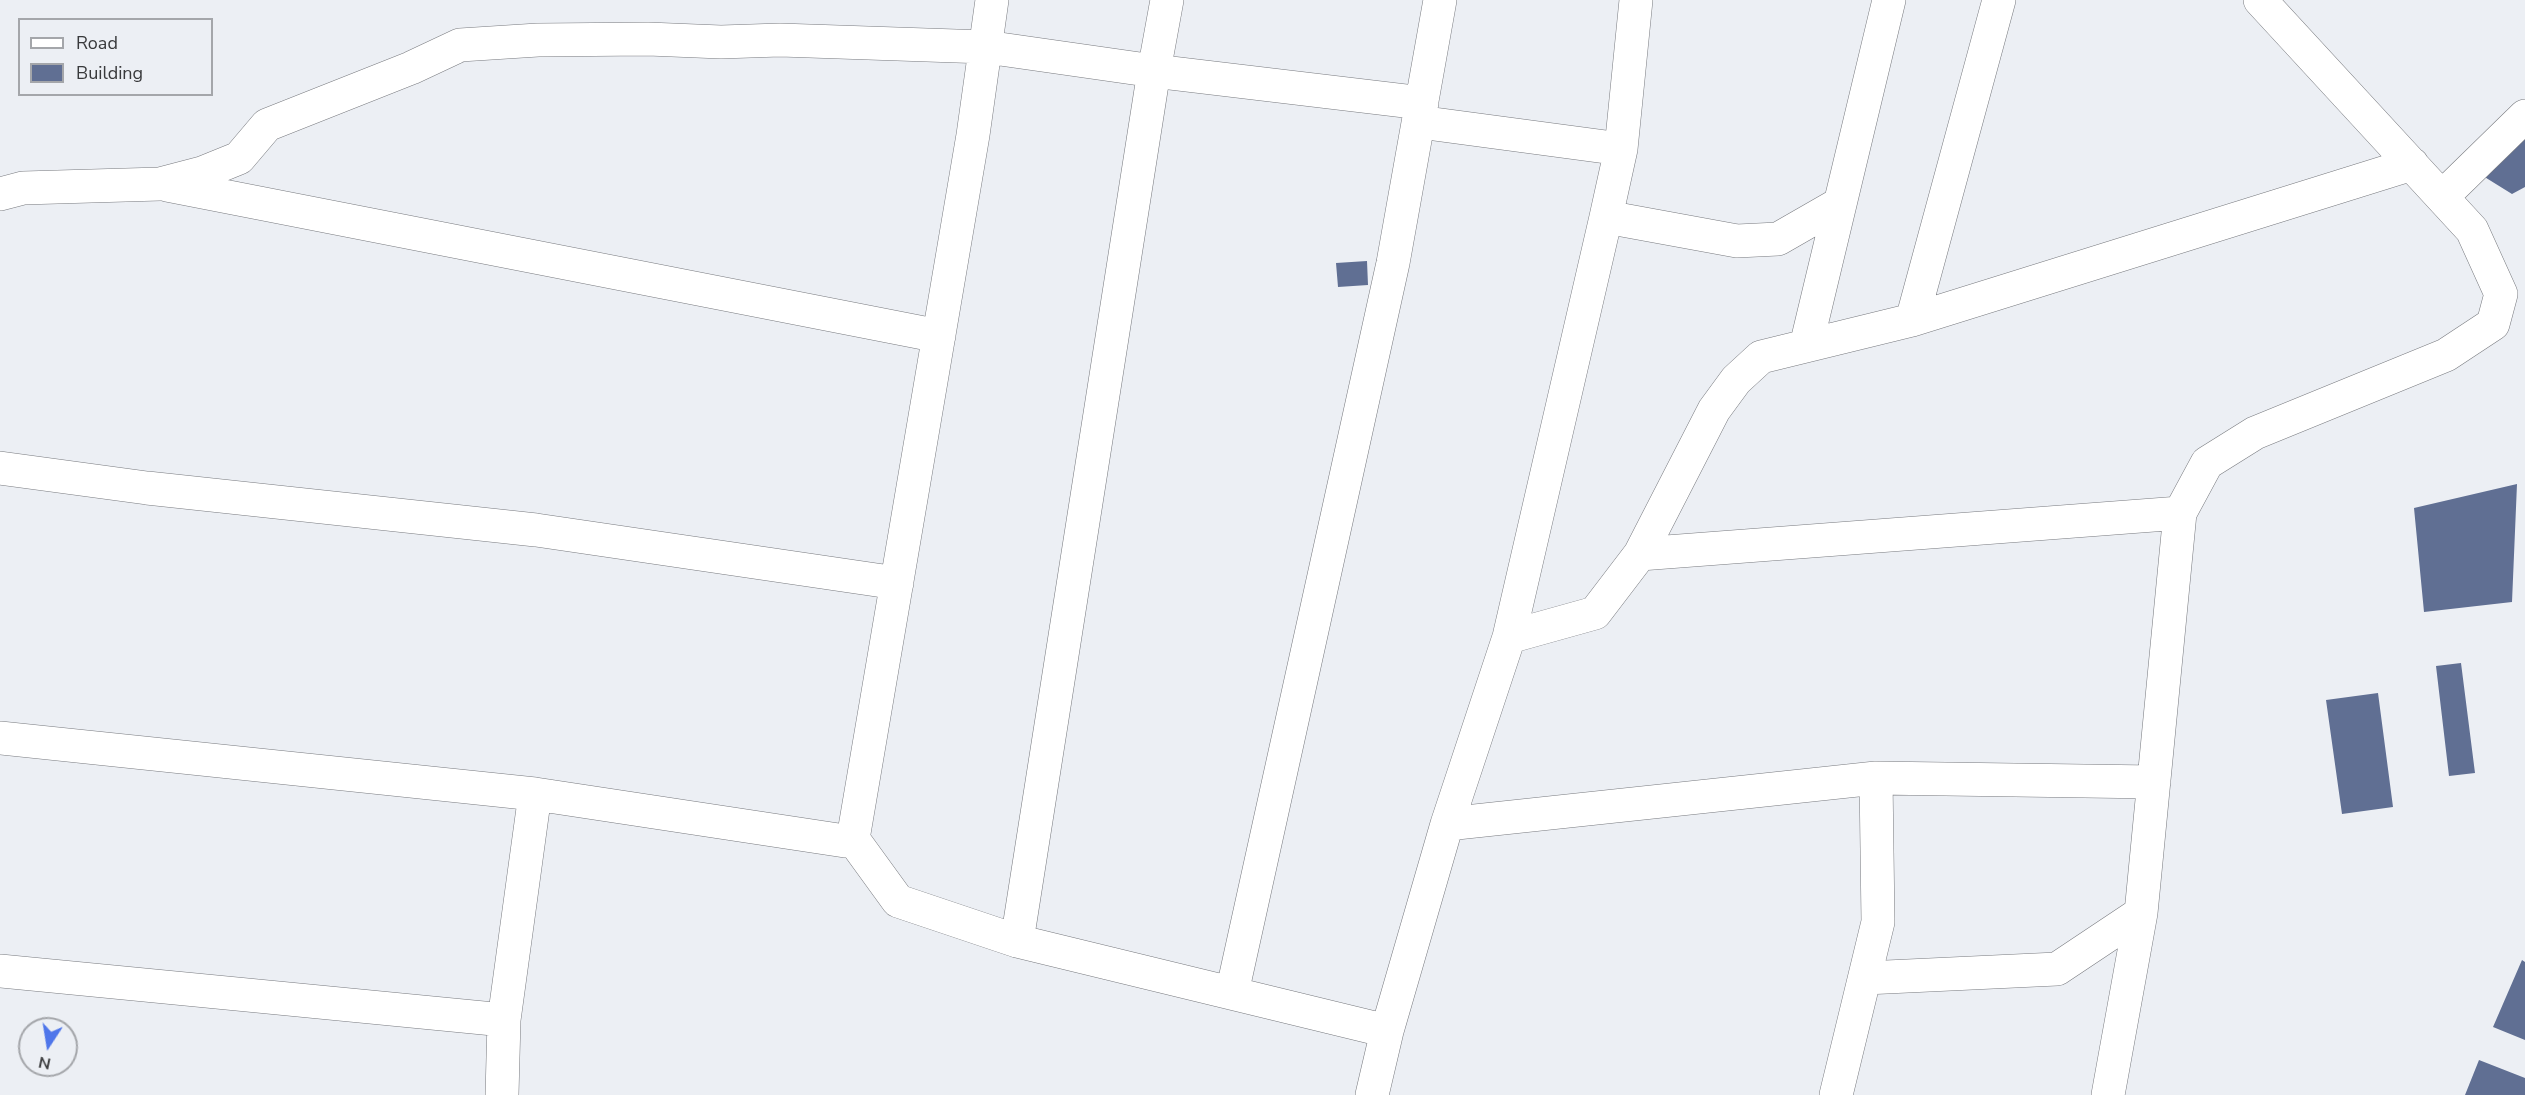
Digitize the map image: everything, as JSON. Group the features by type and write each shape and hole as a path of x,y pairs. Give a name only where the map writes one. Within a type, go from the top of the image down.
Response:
{"street":[{"path":"992,0 939,336 852,839 898,901 1017,941 1387,1030"},
{"path":"1017,941 1167,0"},
{"path":"1232,993 1393,263 1440,0"},
{"path":"1372,1095 1387,1030 1447,824 1509,637 1621,149 1636,0"},
{"path":"1806,346 1889,0"},
{"path":"1912,320 1999,0"},
{"path":"2108,1095 2141,913 2180,513 2207,463 2254,433 2446,355 2493,324 2513,299 2472,230 2269,4"},
{"path":"160,184 202,173 240,158 267,124 411,68 460,45 538,40 648,39 721,42 780,40 986,47 1421,112 1621,149"},
{"path":"2442,197 2525,116"},
{"path":"1509,637 1595,613 1640,554 1714,410 1736,380 1761,357 1912,320 2412,164"},
{"path":"0,194 22,188 160,184 939,336"},
{"path":"1605,217 1737,241 1778,239 1839,204"},
{"path":"0,468 147,488 536,530 897,582"},
{"path":"1640,554 2180,513"},
{"path":"0,738 535,794 845,842 852,839"},
{"path":"1447,824 1876,778 2154,782"},
{"path":"1836,1095 1878,922 1876,778"},
{"path":"506,1094 504,1020 535,794"},
{"path":"1865,978 2056,969 2141,913"},
{"path":"0,971 504,1020"}],"building":[{"path":"2525,139 2525,187 2512,194 2483,176"},
{"path":"1367,261 1368,285 1338,287 1336,263"},
{"path":"2517,484 2512,602 2424,612 2414,508"},
{"path":"2461,663 2475,773 2449,776 2436,666"},
{"path":"2378,693 2393,807 2342,814 2326,700"},
{"path":"2522,960 2525,962 2525,1040 2493,1027"},
{"path":"2479,1060 2525,1078 2525,1095 2465,1095"}]}
